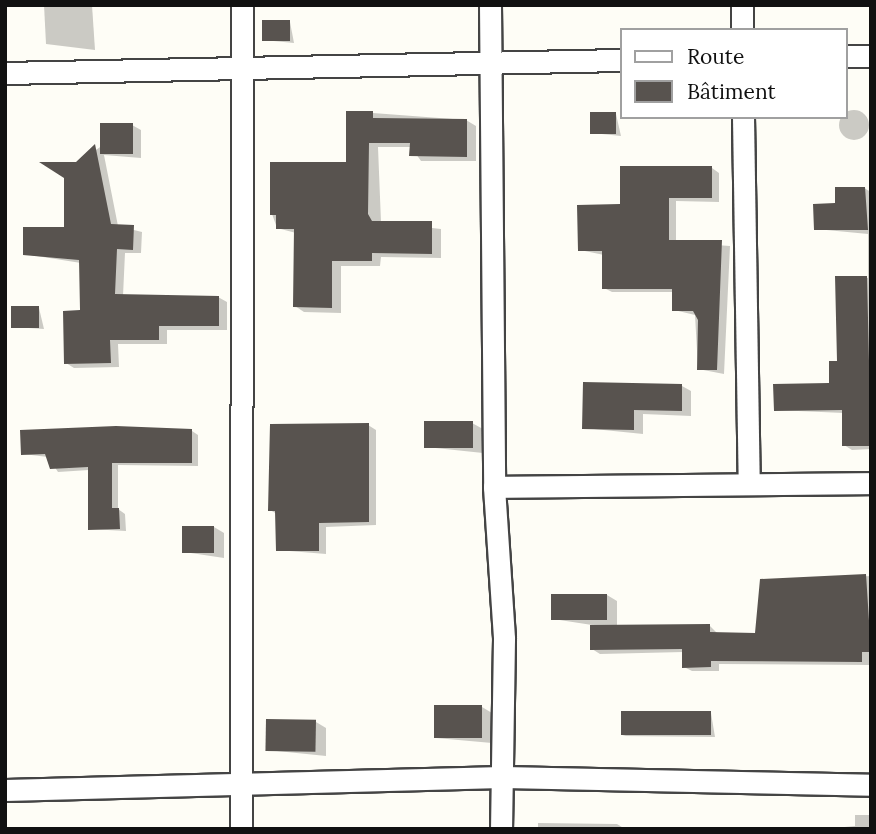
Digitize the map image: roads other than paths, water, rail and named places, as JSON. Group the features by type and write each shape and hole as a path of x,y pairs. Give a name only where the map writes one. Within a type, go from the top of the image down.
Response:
{"street":[{"path":"241,829 242,5"},
{"path":"490,5 494,487 504,639 501,829"},
{"path":"742,5 742,28"},
{"path":"848,55 871,55"},
{"path":"5,73 620,60"},
{"path":"743,119 749,485"},
{"path":"494,487 871,483"},
{"path":"5,790 240,787 502,777 871,785"}]}
